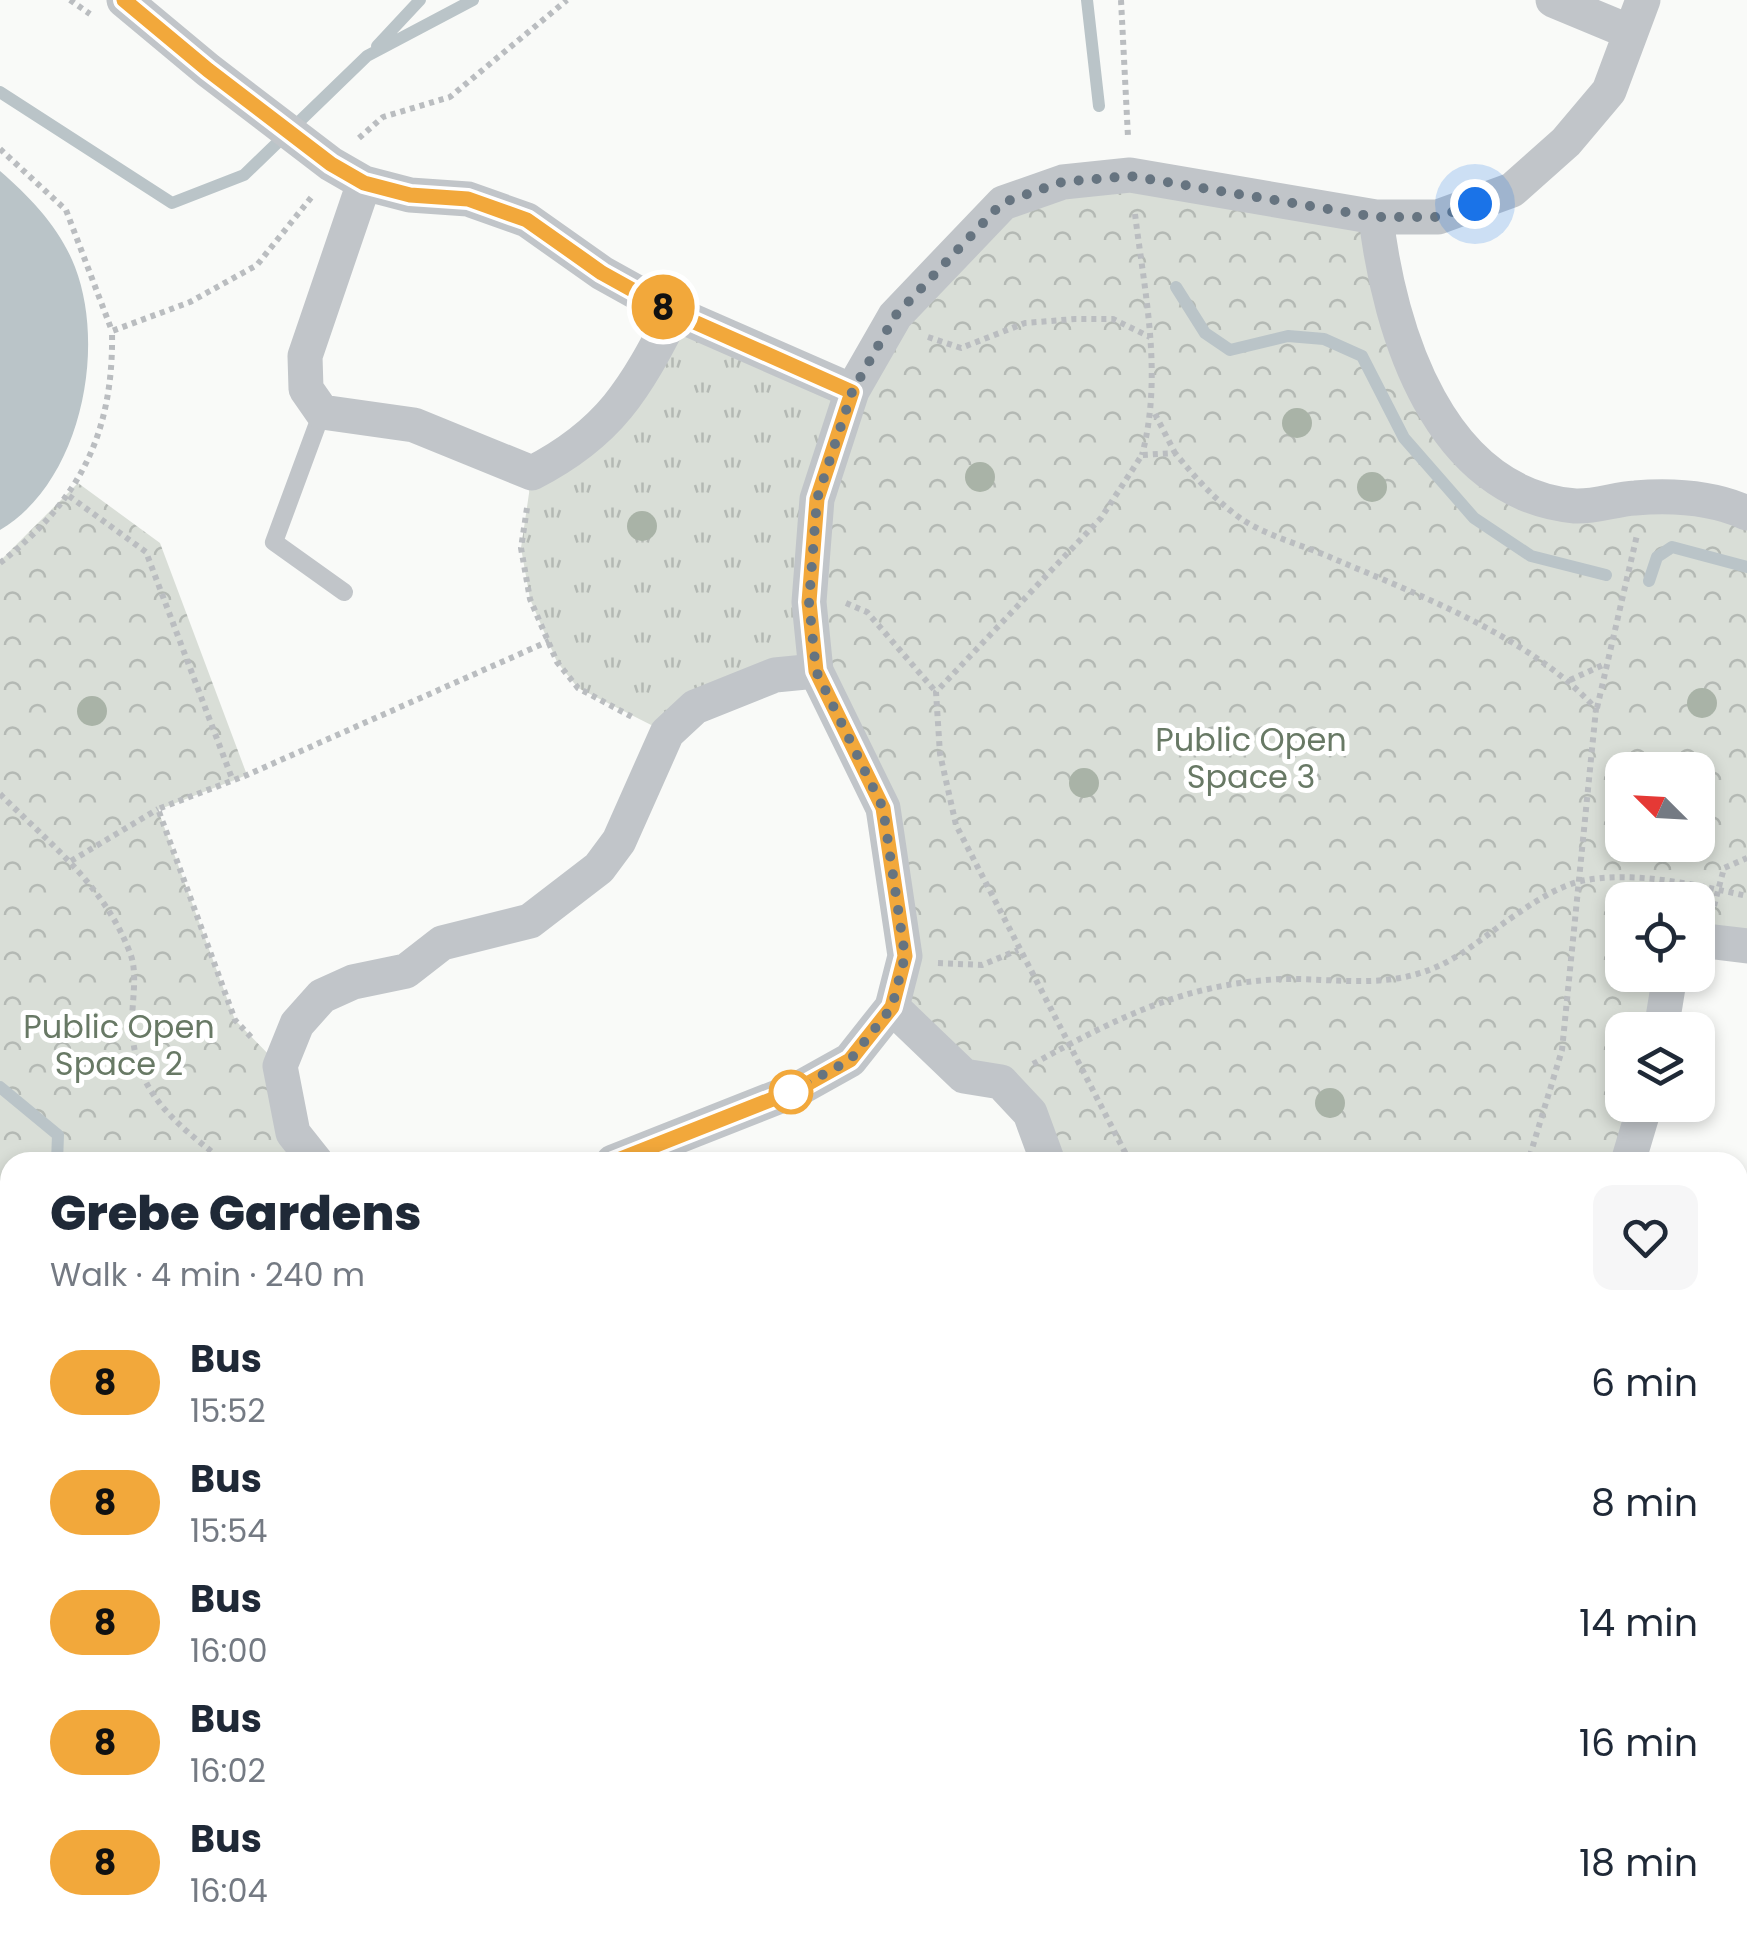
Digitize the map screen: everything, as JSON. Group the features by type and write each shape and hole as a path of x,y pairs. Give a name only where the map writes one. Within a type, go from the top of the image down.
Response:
{"street":[{"path":"124,0 331,164 364,183 410,195 468,199 527,220 602,273 674,313 852,392"},
{"path":"638,1152 798,1089 850,1060 892,1007 905,956 883,808 816,671 809,602 817,499 852,392 895,316 1002,203 1062,182 1130,176 1376,217 1438,217 1512,190 1566,142 1609,92 1637,16 1553,0"},
{"path":"364,183 305,356 306,389 322,412 414,424 532,474 570,454 606,425 638,385 674,313"},
{"path":"1376,217 1381,260 1407,351 1444,428 1482,468 1531,496 1577,506 1637,498 1721,501 1747,513"},
{"path":"308,1152 292,1133 280,1066 297,1024 322,996 353,982 406,970 442,943 530,922 599,868 619,841 667,733 694,706 776,675 816,671"},
{"path":"1715,942 1747,946"},
{"path":"892,1007 964,1076 1001,1082 1030,1112 1044,1152"},
{"path":"1631,1152 1640,1122"}],"lane":[{"path":"322,412 274,542 344,592"}],"path":[{"path":"112,331 190,302 258,265 302,212 331,164 382,117 450,97 566,0"},
{"path":"936,692 1101,518 1142,455 1154,412 1151,338 1130,176 1121,0"},
{"path":"0,149 66,210 112,331 113,364 99,436 69,496 33,537 0,563"},
{"path":"895,316 928,338 961,348 1025,324 1076,319 1113,319 1151,338"},
{"path":"1154,412 1175,452 1205,489 1243,520 1446,609 1570,680 1596,709"},
{"path":"1142,455 1175,452"},
{"path":"532,474 521,548 530,598 558,662 578,688 667,733"},
{"path":"69,496 146,552 233,780"},
{"path":"1531,1152 1562,1050 1582,881 1596,709 1637,541"},
{"path":"809,602 848,603 867,612 936,692 940,754 956,825 1125,1152"},
{"path":"71,861 158,809 549,641"},
{"path":"1570,680 1606,664"},
{"path":"0,794 71,861 116,919 133,959 132,1046 155,1103 213,1152"},
{"path":"158,809 235,1020 280,1066"},
{"path":"1715,896 1724,868 1747,858"},
{"path":"1001,1082 1131,1012 1204,986 1415,975 1459,958 1542,898 1582,881 1630,882"},
{"path":"1717,889 1747,896"},
{"path":"905,956 982,966 1018,950"}],"green space":[{"name":"Public Open Space 3","path":"1063,182 1376,217 1444,428 1531,496 1747,513 1747,946 1715,942 1715,882 1605,882 1605,992 1667,992 1664,1012 1605,1012 1605,1122 1640,1122 1631,1152 1044,1152 1030,1113 892,1007 905,956 809,602 852,391 940,268"},
{"path":"674,313 852,391 816,671 667,733 578,688 557,662 530,599 521,548 532,473 570,454"},
{"name":"Public Open Space 2","path":"78,483 160,543 247,775 158,810 235,1020 280,1066 312,1152 0,1152 0,561"}],"shaded area":[{"path":"0,171 44,214 69,253 84,300 88,336 80,412 67,448 50,481 28,509 0,530"}],"waterway":[{"path":"377,46 420,0"},
{"path":"0,92 172,203 244,175 367,56 473,0"},
{"path":"1087,0 1099,106"},
{"path":"1176,287 1205,333 1230,350 1288,336 1324,339 1362,356 1404,438 1474,518 1531,556 1606,575"},
{"path":"1649,581 1657,557 1672,547 1747,567"},
{"path":"0,1087 58,1135 57,1152"}],"bus line":[{"name":"8","path":"124,0 331,164 364,183 410,195 468,199 527,220 602,273 674,313 852,392 817,499 809,602 816,671 883,808 905,956 892,1007 850,1060 798,1089 638,1152"}],"route":[{"path":"791,1092 850,1060 892,1007 905,956 883,808 816,671 809,602 817,499 852,392 895,316 1002,203 1062,182 1130,176 1243,191 1376,217 1438,217 1475,204"}]}
